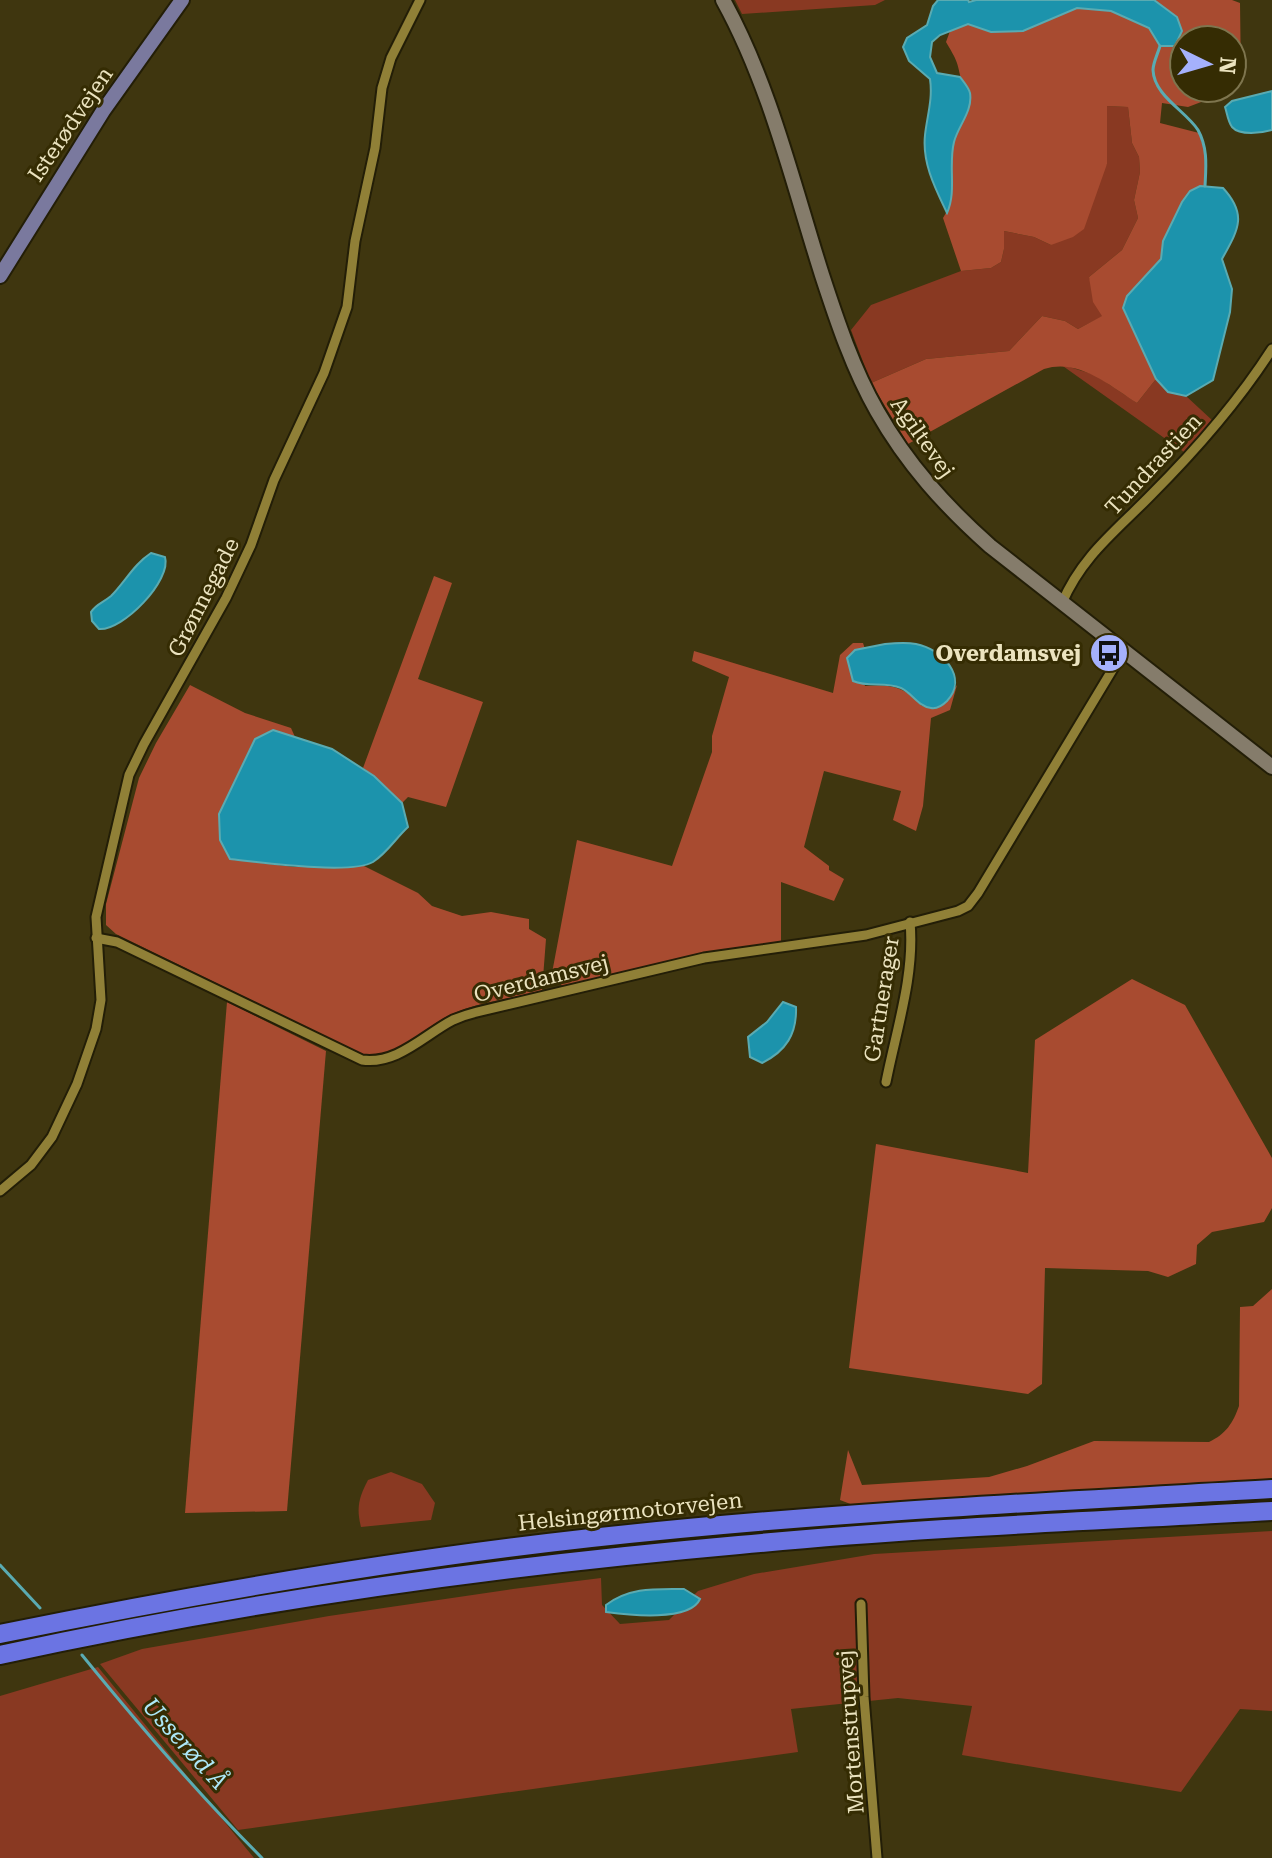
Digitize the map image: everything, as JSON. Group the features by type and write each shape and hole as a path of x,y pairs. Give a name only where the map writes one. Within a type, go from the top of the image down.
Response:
{"highway":[{"name":"Helsingørmotorvejen","path":"0,1634 132,1607 360,1569 591,1538 756,1522 1272,1489"},
{"name":"Helsingørmotorvejen","path":"0,1655 272,1604 544,1565 740,1544 1272,1511"},
{"path":"0,1624 62,1612 132,1607"}],"main road":[{"name":"Isterødvejen","path":"0,276 103,111 182,0"}],"street":[{"name":"Grønnegade","path":"0,1191 31,1165 52,1137 77,1084 96,1029 101,1000 96,917 129,775 232,585 251,545 274,480 337,340 347,307 355,241 375,148 382,88 391,58 420,0"},
{"name":"Agiltevej","path":"723,0 750,55 836,319 875,409 900,449 950,511 990,546 1272,767"},
{"name":"Tundrastien","path":"1062,603 1073,577 1095,550 1201,441 1254,377 1272,349"},
{"name":"Overdamsvej","path":"96,938 117,942 362,1060 373,1061 399,1053 454,1019 477,1012 704,958 866,935 958,911 968,906 978,893 1123,652"},
{"name":"Gartnerager","path":"886,1082 908,976 912,940 910,922"},
{"name":"Mortenstrupvej","path":"861,1604 864,1697 877,1858"}],"shaded area":[{"path":"735,0 885,0 875,5 742,14"},
{"path":"1154,0 1232,0 1240,3 1240,24 1173,24 1177,17"},
{"path":"1077,8 1111,11 1149,28 1160,46 1168,32 1168,104 1162,103 1160,123 1199,133 1207,159 1205,186 1188,194 1182,202 1163,241 1161,259 1127,296 1123,309 1156,379 1137,403 1081,370 1069,367 1044,369 908,444 871,383 926,359 1009,351 1042,316 1065,321 1078,329 1102,316 1093,302 1089,277 1122,250 1138,218 1134,200 1140,172 1139,157 1132,143 1128,107 1107,106 1107,164 1084,229 1051,245 1034,237 1004,231 1001,262 991,268 961,271 943,218 950,199 955,138 971,97 946,42 950,31 968,24 991,32 1023,31"},
{"path":"1168,104 1196,104 1188,107"},
{"path":"1107,106 1128,107 1132,143 1139,157 1140,172 1134,200 1138,218 1122,250 1089,277 1103,316 1078,329 1065,321 1042,316 1009,351 926,359 871,383 851,330 871,305 961,271 991,268 1001,262 1004,231 1034,237 1051,245 1107,164"},
{"path":"1060,364 1095,375 1137,403 1156,379 1168,392 1186,396 1213,421 1184,452"},
{"path":"434,576 452,583 418,679 483,702 446,807 408,797 402,803 363,768"},
{"path":"853,643 863,643 865,649 855,651 865,686 896,688 909,694 922,706 940,707 957,685 950,710 931,718 923,806 916,831 893,820 901,791 824,771 804,847 844,879 834,901 781,882 781,945 704,955 563,987 552,973 577,840 672,866 712,752 712,736 729,677 692,661 694,651 833,693 840,655"},
{"path":"190,685 245,713 291,728 295,737 273,730 236,782 219,814 230,859 294,867 362,865 418,893 432,906 462,916 491,912 529,919 529,929 546,939 542,991 462,1010 387,1053 363,1055 116,934 106,925 106,904 139,778"},
{"path":"1132,979 1185,1005 1272,1158 1272,1208 1264,1222 1212,1232 1197,1245 1196,1264 1168,1277 1148,1271 1045,1268 1042,1384 1028,1394 849,1368 876,1144 1028,1173 1035,1040"},
{"path":"227,1002 326,1051 287,1511 185,1513"},
{"path":"1272,1289 1272,1479 853,1505 840,1500 848,1450 862,1485 989,1477 1094,1441 1209,1442 1228,1427 1239,1406 1240,1307 1253,1306"},
{"path":"391,1472 422,1484 435,1503 431,1520 361,1527 359,1503 368,1480"},
{"path":"1272,1531 1272,1711 1240,1709 1181,1792 962,1755 972,1706 898,1698 791,1709 798,1752 238,1830 100,1664 142,1649 329,1616 601,1578 602,1605 620,1624 669,1620 698,1591 754,1574 874,1554"},
{"path":"98,1667 254,1858 0,1858 0,1696"}],"water":[{"path":"938,0 1154,0 1177,17 1180,24 1168,24 1168,46 1160,46 1149,28 1111,11 1077,8 1023,31 991,32 968,24 940,35 932,42 930,57 937,73 960,77 969,91 970,100 954,142 947,213 930,175 925,155 930,79 909,61 903,47 907,38 927,25"},
{"path":"1272,91 1272,130 1246,133 1232,127 1225,107 1228,104 1248,104 1248,97"},
{"path":"1200,186 1223,188 1236,206 1238,223 1222,259 1232,289 1230,312 1213,380 1186,396 1168,392 1156,379 1123,308 1127,296 1161,259 1163,241 1182,202 1190,191"},
{"path":"151,553 165,557 165,567 154,590 120,622 99,629 92,621 91,612 111,596"},
{"path":"885,644 916,644 943,658 950,665 955,683 947,701 931,708 901,688 853,681 847,658 855,650"},
{"path":"273,730 332,749 374,776 402,803 408,827 378,858 362,866 304,866 230,859 220,840 219,814 255,739"},
{"path":"783,1002 796,1007 792,1033 778,1053 762,1063 750,1057 748,1037 767,1022"},
{"path":"684,1589 700,1599 684,1611 658,1615 606,1612 606,1605 634,1592"}],"waterway":[{"path":"1160,46 1153,67 1155,79 1159,88 1198,130 1206,158 1205,186"},
{"name":"Usserød Å","path":"0,1565 40,1608"},
{"name":"Usserød Å","path":"82,1655 169,1759 262,1858"}],"place":[{"name":"Overdamsvej","path":"1109,653"}]}
